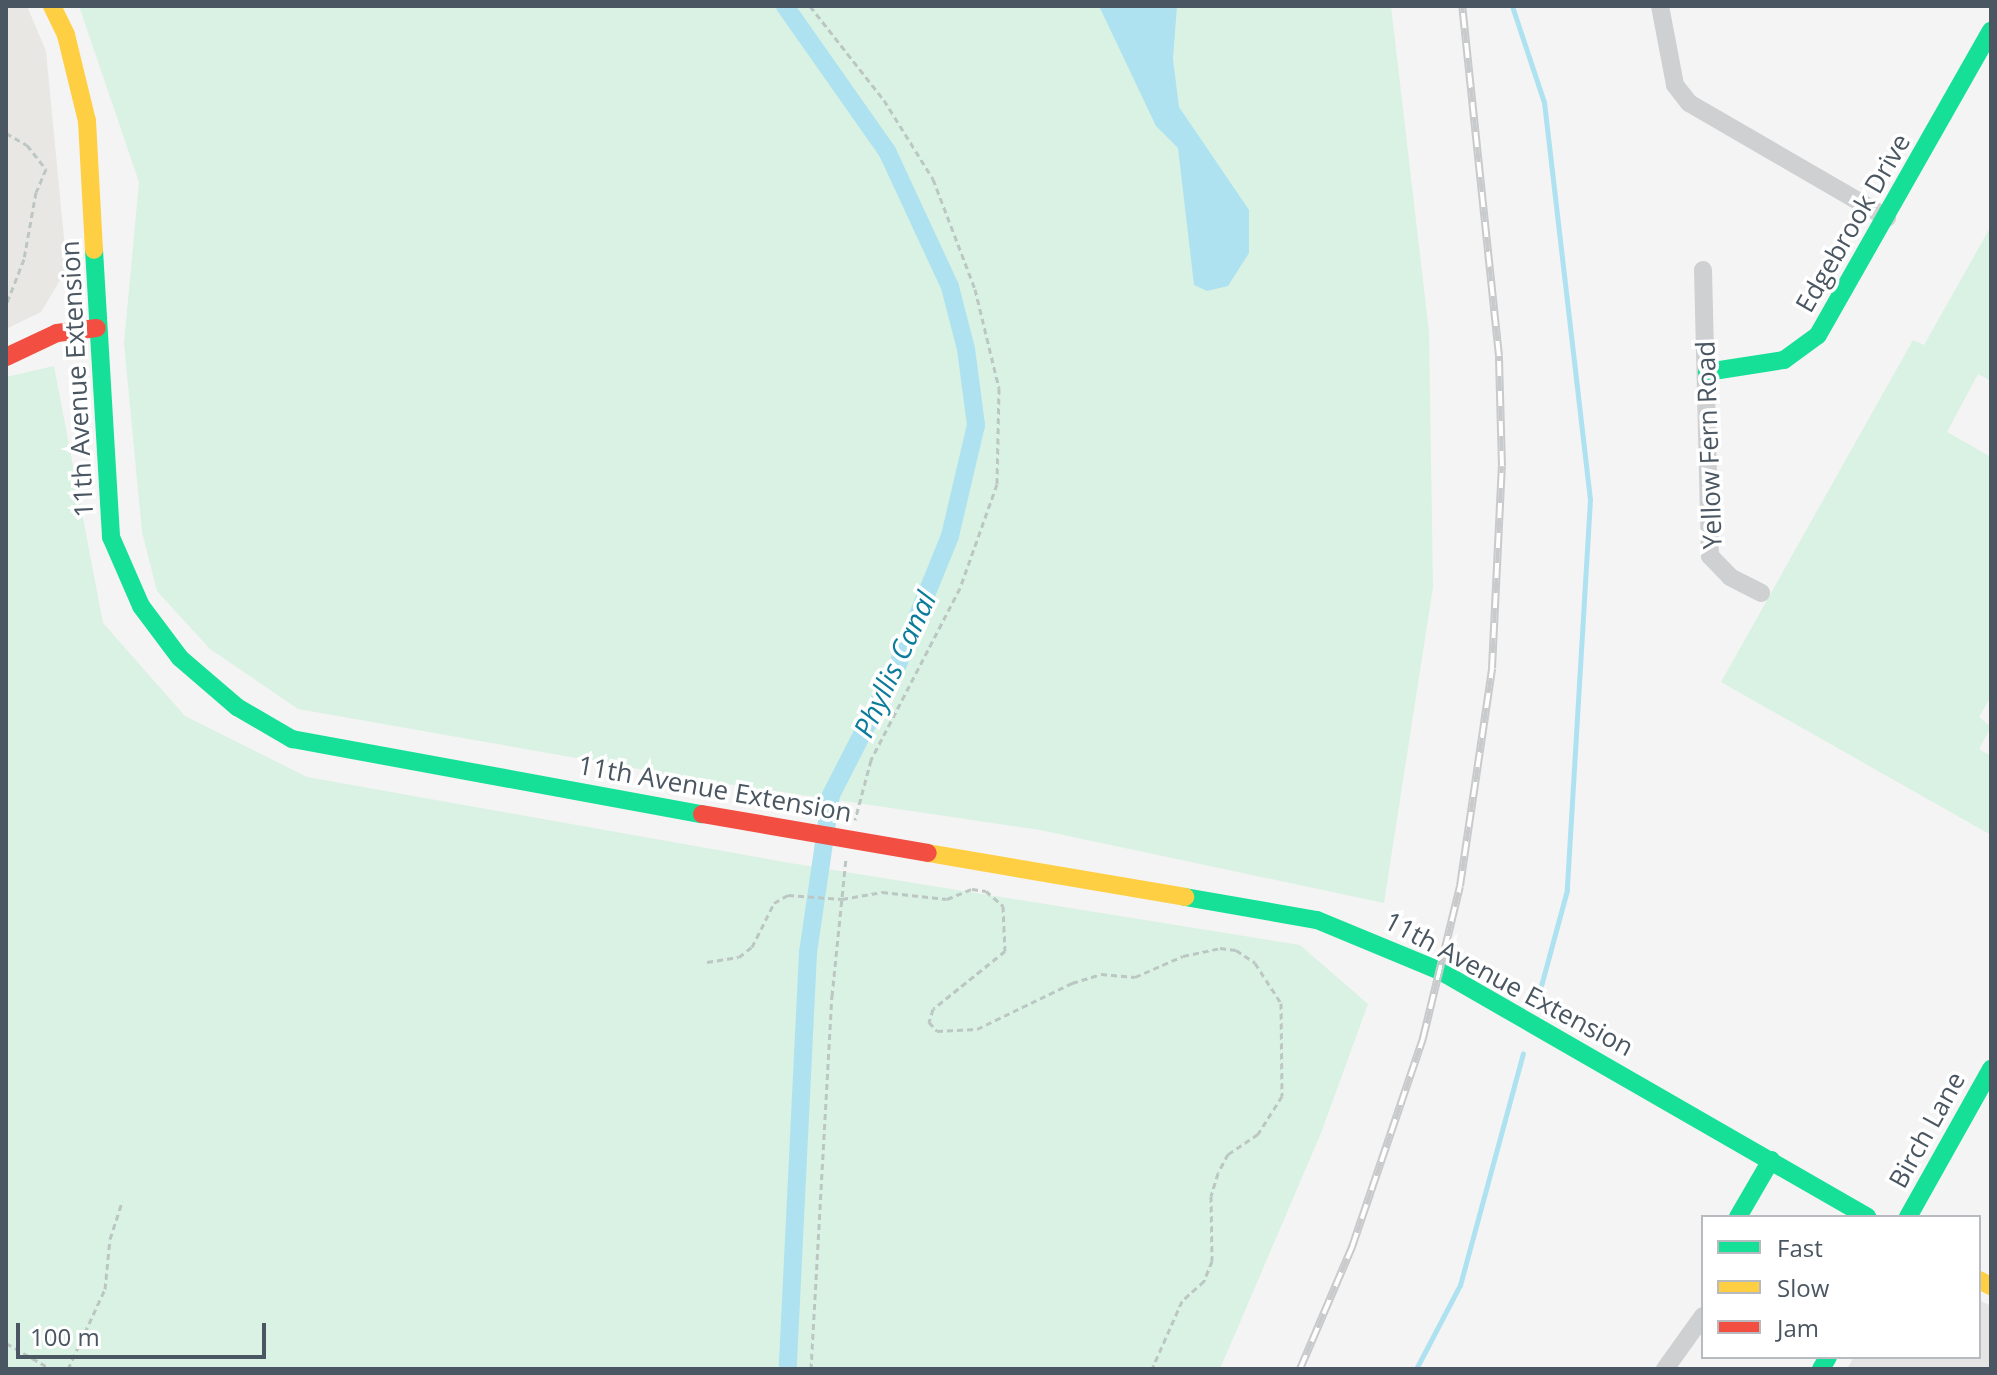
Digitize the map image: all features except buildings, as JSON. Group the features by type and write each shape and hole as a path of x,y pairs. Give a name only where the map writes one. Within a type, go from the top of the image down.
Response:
{"street":[{"name":"11th Avenue Extension","path":"52,6 66,35 87,121 96,207 97,328 111,537 141,606 180,658 237,707 292,739 331,749 1317,920 1356,933 1440,971 1864,1215"},
{"path":"1660,6 1675,85 1689,103 1887,218"},
{"name":"Edgebrook Drive","path":"1707,372 1771,364 1806,348 1837,309 1991,31"},
{"name":"Yellow Fern Road","path":"1703,270 1710,556 1730,577 1761,593"},
{"path":"6,357 57,333 97,328"},
{"name":"Birch Lane","path":"1909,1215 1991,1069"},
{"path":"1739,1215 1771,1160"},
{"path":"1665,1369 1701,1319"}],"path":[{"path":"810,6 884,100 933,179 975,289 999,388 997,484 960,588 871,760 860,788 848,839 839,899 811,1369"},
{"path":"6,133 27,145 46,169 36,192 24,259 6,305"},
{"path":"707,962 739,957 752,947 774,903 797,895 839,899 882,892 947,899 972,889 986,891 1003,906 1005,951 987,971 933,1009 931,1027 944,1033 997,1022 1072,983 1101,974 1135,977 1163,961 1220,948 1236,950 1268,981 1281,1003 1282,1096 1266,1125 1228,1154 1218,1173 1211,1196 1212,1261 1204,1281 1182,1301 1152,1369"},
{"path":"68,1369 105,1289 110,1239 122,1201"},
{"path":"6,1343 51,1369"}],"shaded area":[{"path":"6,6 27,6 46,51 67,269 41,312 6,329"},
{"path":"1981,1301 1991,1306 1991,1369 1847,1369 1853,1359 1981,1359"}],"green space":[{"path":"79,6 1391,6 1429,332 1433,587 1384,903 1040,830 707,781 298,709 210,649 157,591 142,532 124,343 139,182"},
{"path":"1991,226 1991,381 1978,374 1947,432 1991,457 1991,696 1979,717 1991,727 1979,749 1991,756 1991,835 1721,682 1913,340 1924,345"},
{"path":"54,366 103,623 185,716 307,777 790,863 1300,945 1368,1004 1321,1133 1220,1369 6,1369 6,377"}],"water":[{"path":"1099,6 1177,6 1173,59 1179,107 1249,210 1249,253 1228,286 1207,291 1194,285 1178,148 1156,126"}],"waterway":[{"name":"Phyllis Canal","path":"785,6 887,151 950,287 966,349 976,425 950,536 898,664 831,795 808,953 788,1369"},
{"path":"1512,6 1544,102 1590,499 1567,890 1541,986"},
{"path":"1416,1369 1460,1285 1523,1053"}],"railway":[{"path":"1300,1369 1352,1247 1423,1038 1460,886 1492,668 1502,466 1499,356 1462,6"}],"traffic: fast":[{"path":"1707,372 1784,360 1818,335 1991,31"},
{"path":"94,250 111,537 141,606 180,658 237,707 292,739 702,814"},
{"path":"1185,897 1317,920 1440,971 1864,1215"},
{"path":"1909,1215 1991,1069"},
{"path":"1739,1215 1771,1160"},
{"path":"1821,1369 1827,1359"}],"traffic: slow":[{"path":"52,6 66,35 87,121 94,250"},
{"path":"928,853 1185,897"},
{"path":"1981,1281 1991,1286"}],"traffic: jam":[{"path":"6,357 57,333 97,328"},
{"path":"702,814 928,853"}]}
